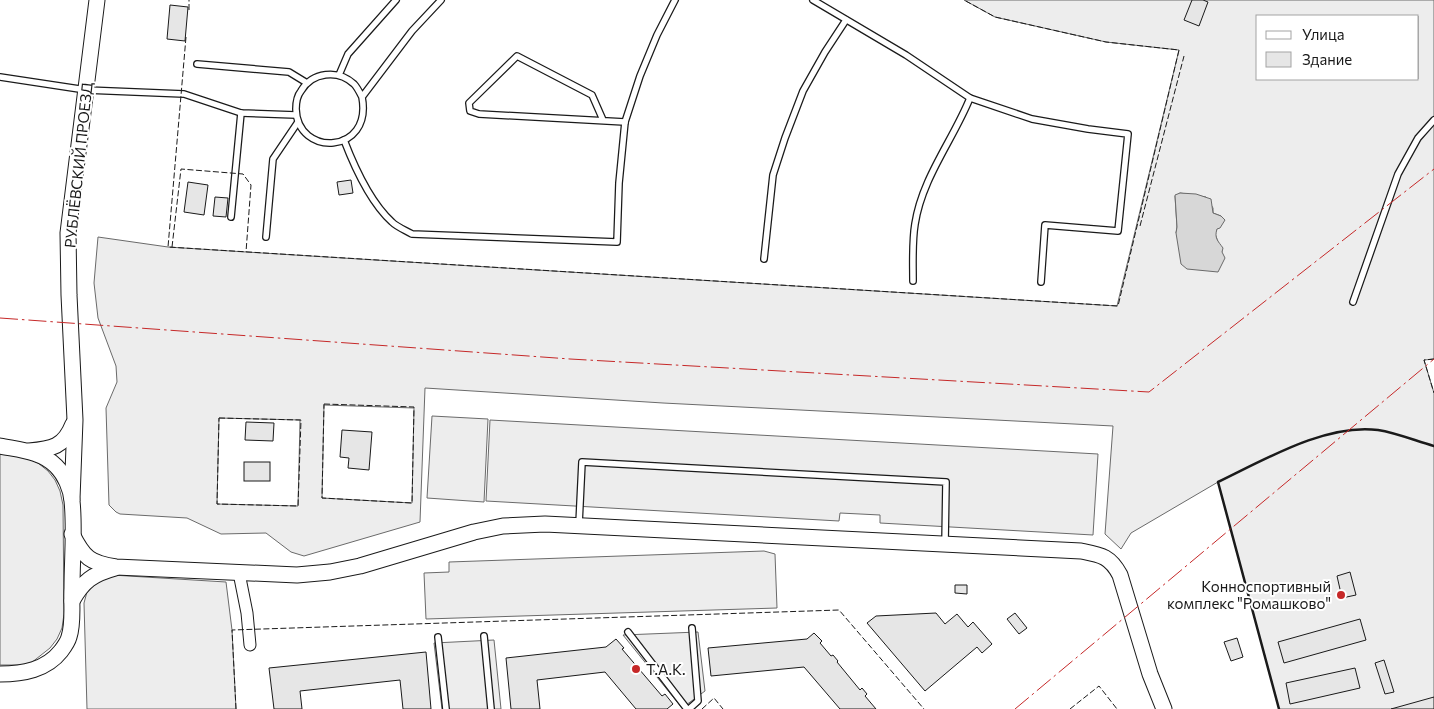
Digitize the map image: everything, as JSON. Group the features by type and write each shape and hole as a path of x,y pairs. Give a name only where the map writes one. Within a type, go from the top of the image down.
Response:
{"street":[{"name":"РУБЛЁВСКИЙ ПРОЕЗД","path":"0,674 17,674 33,671 48,663 61,651 69,638 72,621 72,499 75,420 68,233 97,0"},
{"path":"29,451 47,450 60,444 69,435 75,420"},
{"path":"0,446 29,451 44,457 56,466 65,478 72,499"},
{"path":"72,534 82,552 98,564 116,567 297,575 330,572 360,566 437,542 503,526 545,524 1081,551 1105,556 1114,564 1120,575 1150,674 1164,709"},
{"path":"72,602 80,587 89,579 100,572 116,567"},
{"path":"239,573 247,613 250,645"}],"lane":[{"path":"339,75 348,54 396,0"},
{"path":"362,97 412,31 441,0"},
{"path":"344,140 354,165 378,205 392,222 412,234 617,242 619,183 625,122 640,76 675,0"},
{"path":"813,0 906,55 970,98 1032,119 1128,134 1118,231 1045,225 1041,282"},
{"path":"764,259 773,175 785,138 803,91 846,20"},
{"path":"602,120 592,95 517,56 469,102 470,111 478,114 625,122"},
{"path":"197,64 289,72 306,83"},
{"path":"328,74 339,75 355,85 362,97 364,108 359,128 344,140 333,143 319,142 312,138 304,131 296,115 296,104 300,92 306,83 316,77 328,74"},
{"path":"0,78 86,90 184,94 241,113 296,115"},
{"path":"913,281 915,223 925,189 942,153 960,123 970,98"},
{"path":"231,217 241,113"},
{"path":"1353,302 1398,174 1418,138 1434,120"},
{"path":"266,237 273,159 298,122"},
{"path":"578,526 582,462 946,482 945,544"},
{"path":"628,632 688,709 698,700 692,628"},
{"path":"484,636 491,709"},
{"path":"438,637 446,709"}],"shaded area":[{"path":"964,0 1434,0 1434,359 1424,360 1434,393 1434,709 1279,709 1218,482 1131,533 1121,549 1105,534 1113,426 663,403 425,388 420,522 304,556 291,552 266,533 221,534 187,518 120,514 109,505 106,408 117,382 116,366 98,318 94,283 98,237 168,247 1117,306 1179,50 1106,42 995,17","holes":["1180,193 1206,197 1213,208 1213,213 1221,216 1215,234 1222,252 1176,233 1175,196","324,405 414,408 412,503 322,498","219,418 300,420 298,506 217,504"]},
{"path":"1180,193 1196,194 1211,199 1213,213 1225,220 1216,232 1216,237 1223,248 1222,252 1225,258 1218,272 1187,269 1181,264 1176,233 1175,195"},
{"path":"432,416 488,419 484,502 427,498"},
{"path":"490,420 1098,454 1093,535 880,523 880,515 840,513 839,521 486,501"},
{"path":"0,454 17,454 38,463 48,471 60,491 63,505 64,614 62,628 50,648 31,663 21,665 0,665"},
{"path":"764,551 775,554 777,608 426,619 424,573 449,572 449,562"},
{"path":"112,575 226,582 232,630 236,709 87,709 84,603 87,592 95,584"},
{"path":"698,632 705,691 682,708 623,635"},
{"path":"494,640 501,709 442,709 434,643"}],"building":[{"path":"1192,0 1208,2 1199,26 1184,20"},
{"path":"170,5 188,7 185,41 167,39"},
{"path":"351,180 353,193 339,195 337,182"},
{"path":"188,182 208,185 204,215 184,212"},
{"path":"215,197 228,198 226,217 213,216"},
{"path":"246,422 274,423 273,441 245,440"},
{"path":"342,430 372,432 369,470 348,468 349,458 340,457"},
{"path":"244,462 270,462 270,481 244,481"},
{"path":"1350,572 1356,595 1342,598 1337,576"},
{"path":"955,585 967,585 967,594 955,593"},
{"path":"936,613 945,624 957,614 968,627 973,622 992,644 982,653 977,647 925,691 867,623 876,616"},
{"path":"1015,613 1027,628 1019,634 1007,619"},
{"path":"1360,619 1366,640 1284,663 1278,642"},
{"path":"814,633 822,641 820,643 831,656 833,655 860,690 862,688 867,694 865,696 876,709 840,709 804,667 711,676 708,648 807,639"},
{"path":"1237,638 1243,657 1231,661 1224,642"},
{"path":"616,639 624,648 622,649 662,696 665,694 673,704 667,709 636,709 605,672 537,680 540,709 511,709 506,658 606,647"},
{"path":"426,652 431,709 403,709 400,680 300,691 302,709 274,709 269,668"},
{"path":"1384,660 1394,692 1385,694 1375,663"},
{"path":"1355,668 1360,688 1290,704 1286,683"},
{"path":"1434,697 1434,709 1391,709"}],"fence":[{"path":"189,0 189,10"},
{"path":"186,37 168,247 1118,306 1179,50 1106,42 995,17 964,0"},
{"path":"1140,226 1184,56"},
{"path":"172,247 181,169 243,174 251,185 246,252"},
{"path":"1434,359 1424,360 1434,393"},
{"path":"324,404 414,407 412,503 322,498 324,404"},
{"path":"219,418 301,420 298,506 217,504 219,418"},
{"path":"1218,482 1279,709"},
{"path":"236,709 232,630 839,610 924,709"},
{"path":"1070,709 1099,686 1117,709"},
{"path":"702,709 714,698 723,709"}],"wall":[{"path":"1279,709 1218,482 1296,445 1338,432 1358,429 1378,430 1434,446"}],"power":[{"path":"0,318 570,359 1149,392 1434,169"},
{"path":"1015,709 1434,359"}],"place":[{"name":"Конноспортивный комплекс \"Ромашково\"","path":"1341,595"},
{"name":"Т.А.К.","path":"636,669"}]}
